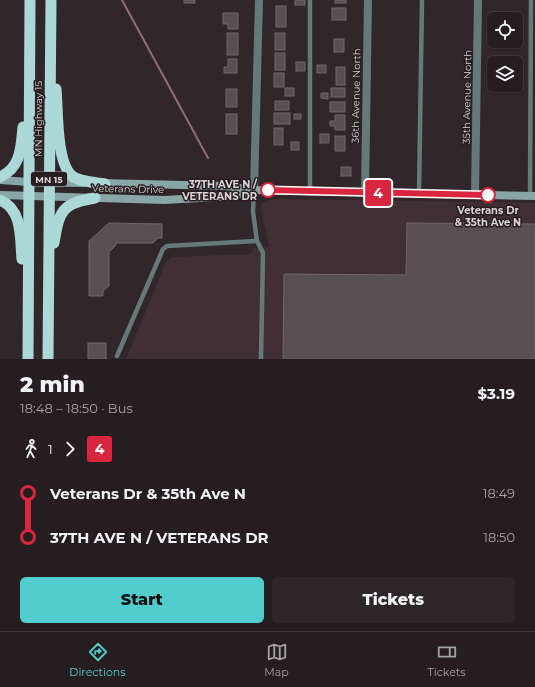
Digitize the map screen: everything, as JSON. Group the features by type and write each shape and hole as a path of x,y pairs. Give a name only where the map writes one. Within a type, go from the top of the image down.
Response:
{"highway":[{"name":"MN Highway 15","path":"28,359 30,0"},
{"name":"MN Highway 15","path":"48,359 51,0"},
{"path":"50,24 61,152 64,164 69,173 75,178 104,184"},
{"path":"0,178 14,168 19,157 30,45"},
{"path":"48,287 56,228 61,214 75,202 95,198"},
{"path":"0,200 11,207 18,220 28,330"}],"main road":[{"name":"Veterans Drive","path":"0,178 29,182 225,186 254,190 532,196"},
{"name":"Veterans Drive","path":"0,195 188,199 232,196 254,190"}],"street":[{"path":"254,190 259,0"},
{"name":"36th Avenue North","path":"365,192 368,0"},
{"name":"35th Avenue North","path":"475,195 478,0"}],"lane":[{"path":"310,0 310,191"},
{"path":"419,194 422,0"},
{"path":"531,0 532,196"},
{"path":"254,190 253,212 257,241 263,254 261,359"},
{"path":"117,356 163,249 167,246 257,241"}],"shaded area":[{"path":"275,199 535,203 535,359 126,359 166,262 172,257 248,255 252,253 253,248 269,247 261,209 262,203"}],"building":[{"path":"184,0 195,0 195,3 184,3"},
{"path":"295,0 305,0 305,5 295,5"},
{"path":"335,0 346,0 346,3 335,3"},
{"path":"276,6 286,6 286,27 276,27"},
{"path":"332,8 346,8 346,20 332,20"},
{"path":"223,13 238,13 238,29 228,29 228,24 223,24"},
{"path":"227,33 238,33 238,55 227,55"},
{"path":"275,33 285,33 285,50 275,50"},
{"path":"334,39 344,39 344,52 334,52"},
{"path":"275,53 285,53 285,70 275,70"},
{"path":"228,59 237,59 237,73 224,73 224,67 228,67"},
{"path":"296,62 305,62 305,71 296,71"},
{"path":"317,65 326,65 326,73 317,73"},
{"path":"336,67 345,67 345,85 336,85"},
{"path":"274,73 284,73 284,87 274,87"},
{"path":"285,88 294,88 294,96 285,96"},
{"path":"331,88 345,88 345,97 331,97"},
{"path":"226,89 237,89 237,107 226,107"},
{"path":"321,93 328,93 328,99 321,98"},
{"path":"275,101 289,101 289,110 275,110"},
{"path":"330,102 345,102 345,112 330,112"},
{"path":"274,113 290,113 290,124 274,124"},
{"path":"226,114 237,114 237,134 226,134"},
{"path":"294,114 301,114 301,119 294,119"},
{"path":"335,115 345,115 345,130 335,130 335,126 330,126 330,121 335,121"},
{"path":"274,128 283,128 283,145 274,145"},
{"path":"320,134 329,134 329,143 320,143"},
{"path":"335,136 345,136 345,151 335,151"},
{"path":"291,142 299,142 299,150 291,150"},
{"path":"341,167 351,167 351,176 341,176"},
{"path":"109,223 162,224 162,238 158,238 153,243 116,243 116,245 109,252 109,286 103,291 103,296 89,296 89,241"},
{"path":"407,223 535,224 535,359 283,359 284,274 406,275"},
{"path":"88,343 106,343 106,359 88,359"}],"waterway":[{"path":"122,0 208,158"}],"bus line":[{"name":"4","path":"268,190 488,195"}],"place":[{"name":"37TH AVE N / VETERANS DR","path":"268,190"},
{"name":"Veterans Dr & 35th Ave N","path":"488,195"}]}
